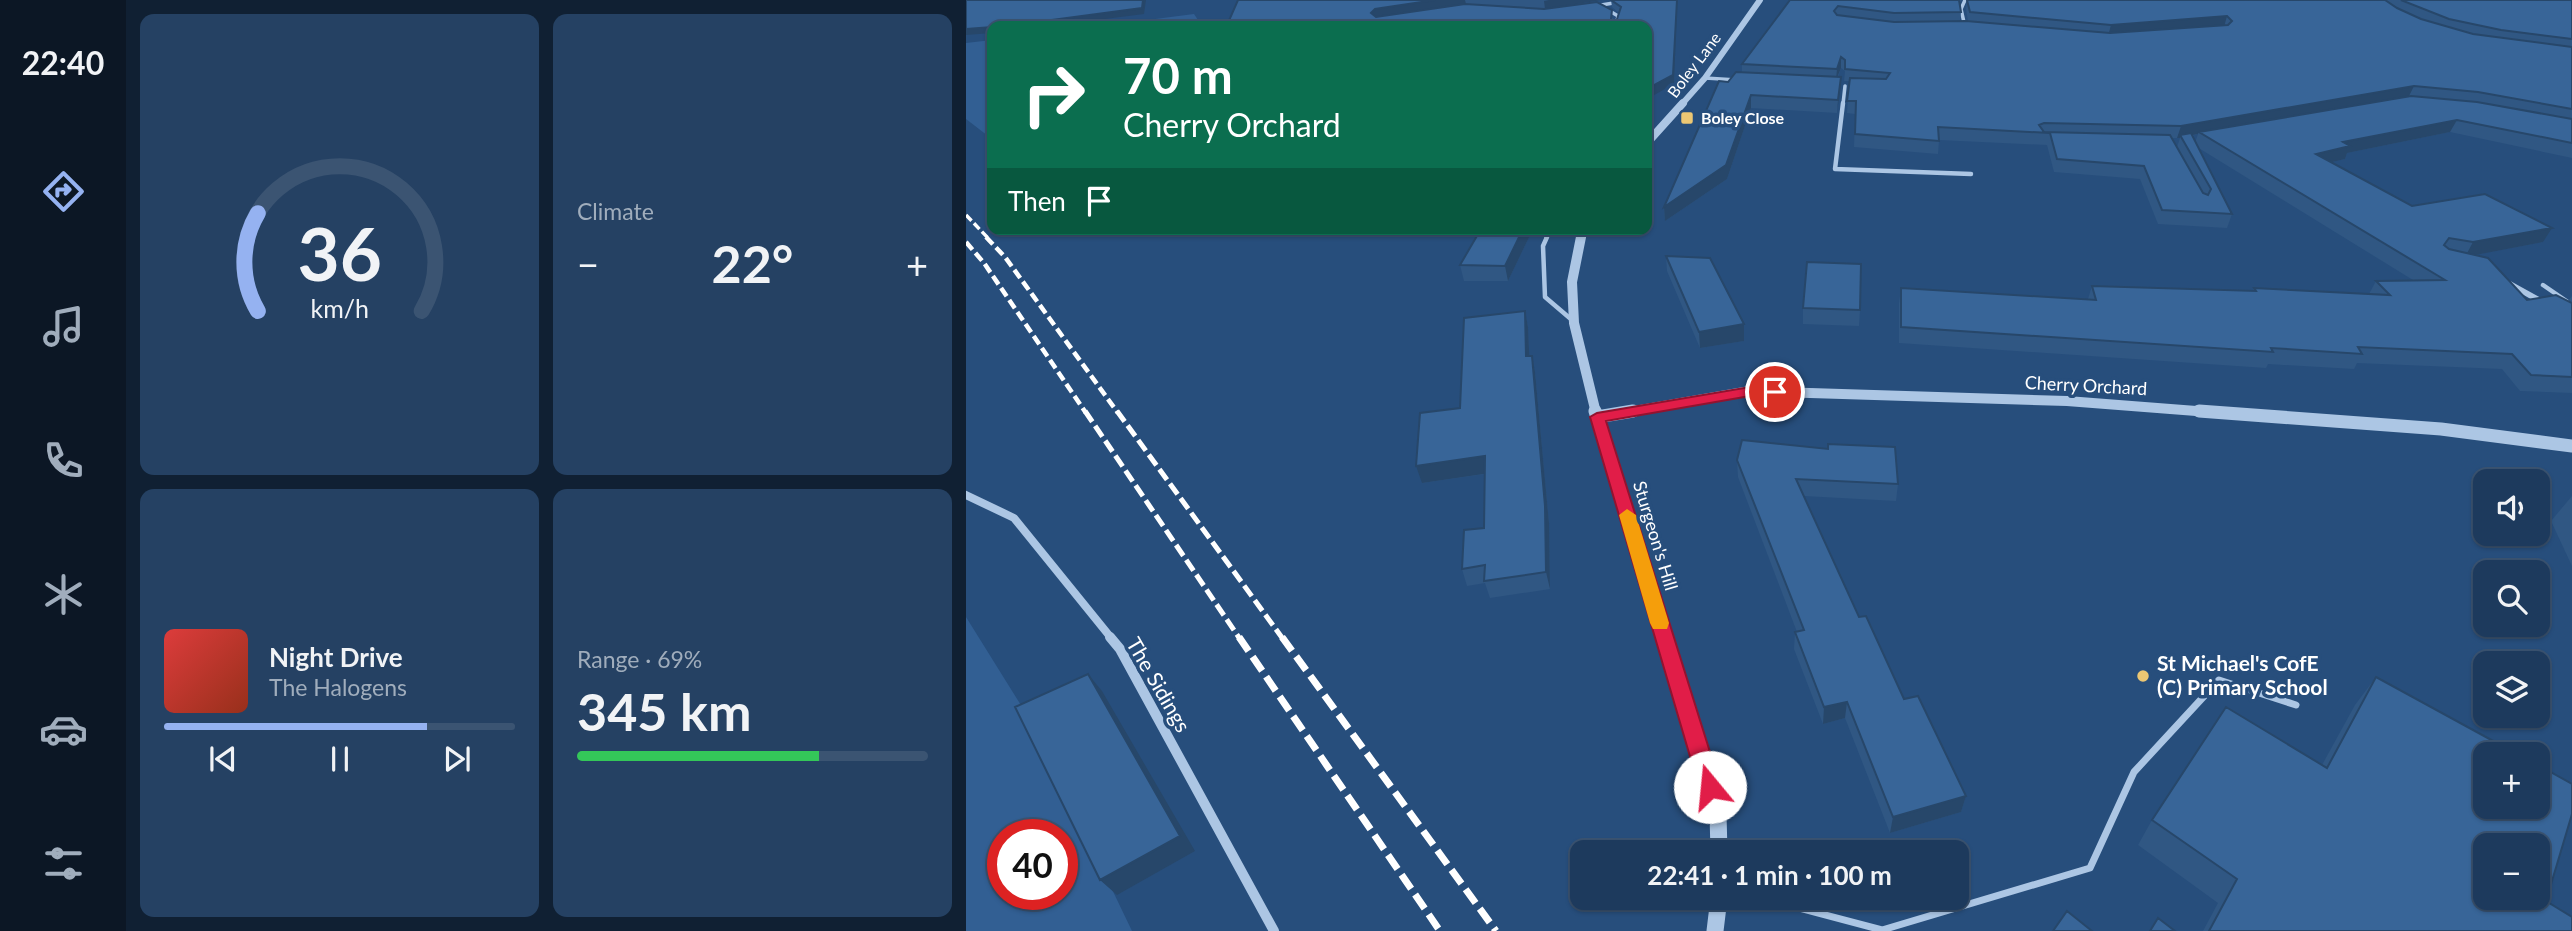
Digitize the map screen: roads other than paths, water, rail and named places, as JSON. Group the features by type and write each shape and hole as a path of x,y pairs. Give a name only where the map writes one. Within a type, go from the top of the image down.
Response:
{"street":[{"path":"1590,7 1632,0"},
{"name":"Boley Lane","path":"1652,137 1705,78 1760,0"},
{"path":"1965,0 1961,9 1965,27"},
{"path":"1600,5 1618,16 1617,21"},
{"path":"1954,28 1978,29"},
{"path":"1705,78 1745,80"},
{"path":"1858,86 1842,85 1835,169 1971,174"},
{"name":"Sturgeon's Hill","path":"1582,235 1572,282 1574,323 1597,417 1718,814 1719,840"},
{"path":"2501,278 2548,305"},
{"name":"Cherry Orchard","path":"1597,417 1750,391 2067,401 2441,429 2572,446"},
{"name":"The Sidings","path":"966,495 1014,518 1120,649 1275,931"},
{"path":"1715,931 1718,910"}],"lane":[{"path":"1548,235 1543,246 1545,297 1574,323"},
{"path":"2543,285 2572,305"},
{"path":"1969,904 2090,868 2134,772 2219,680 2296,705"},
{"path":"1806,910 1882,930 1949,910"}],"railway":[{"path":"966,215 988,238"},
{"path":"986,237 1005,257 1118,413"},
{"path":"966,242 984,263 1086,413"},
{"path":"1085,411 1240,639"},
{"path":"1117,411 1283,639"},
{"path":"1239,637 1440,931"},
{"path":"1282,637 1496,931"}],"place":[{"name":"Boley Close","path":"1687,118"},
{"name":"St Michael's CofE (C) Primary School","path":"2143,676"}]}
